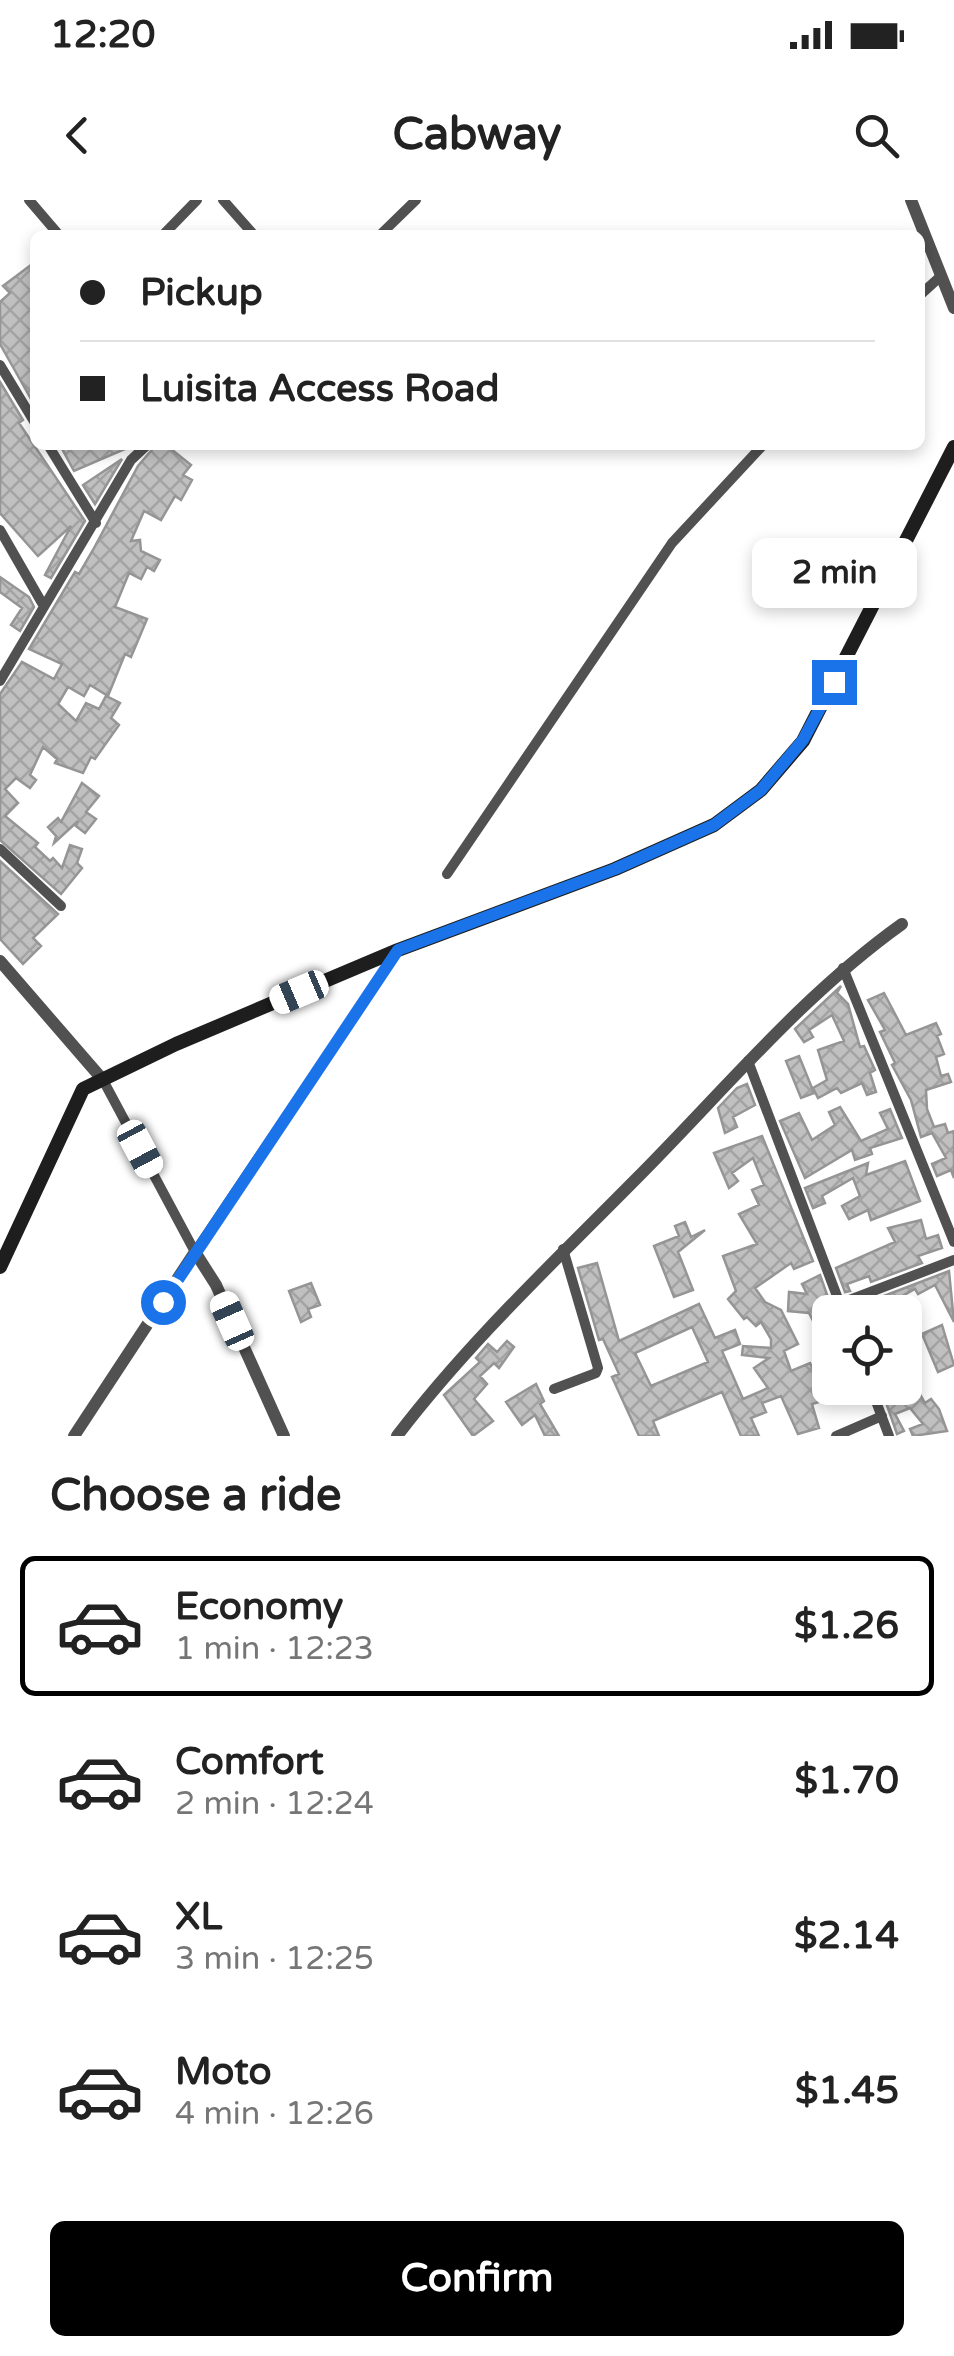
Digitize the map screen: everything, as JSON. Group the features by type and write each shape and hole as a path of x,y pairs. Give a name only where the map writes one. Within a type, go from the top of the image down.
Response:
{"main road":[{"path":"0,1267 69,1110 83,1089 176,1044 398,950 648,855 714,825 761,790 803,740 954,446"}],"street":[{"path":"29,200 55,230"},
{"path":"168,230 198,200"},
{"path":"223,200 250,230"},
{"path":"385,230 416,200"},
{"path":"911,200 923,230"},
{"path":"925,235 954,308"},
{"path":"925,290 941,276"},
{"path":"0,365 30,415"},
{"path":"51,450 96,523"},
{"path":"0,680 42,603 142,450"},
{"path":"447,874 672,543 758,450"},
{"path":"0,530 42,603"},
{"path":"0,850 61,906"},
{"path":"397,1436 520,1291 843,968 902,924"},
{"path":"74,1436 398,950"},
{"path":"0,961 103,1080 216,1285 284,1436"},
{"path":"843,968 954,1242"},
{"path":"748,1061 836,1295"},
{"path":"554,1390 596,1373 598,1368 563,1250"},
{"path":"872,1295 954,1260"},
{"path":"878,1405 889,1436"},
{"path":"836,1436 882,1416"}],"building":[{"path":"30,266 30,397 0,344 0,302 10,293 3,286"},
{"path":"0,382 23,420 19,423 30,439 30,450 37,450 85,521 51,578 45,575 71,526 38,556 0,513"},
{"path":"63,450 122,450 74,471"},
{"path":"152,450 172,450 191,465 183,475 192,480 181,500 175,496 161,520 144,511 131,541 140,540 141,551 160,560 154,571 147,567 141,579 129,573 115,607 147,619 131,657 125,654 108,696 90,685 84,696 68,687 58,704 76,721 86,703 99,709 106,696 120,703 111,718 119,725 95,759 91,757 83,773 55,763 57,759 43,747 30,775 36,780 30,788 16,778 5,789 18,803 5,816 38,843 35,847 50,861 53,858 62,868 70,845 82,849 77,863 82,868 61,894 0,840 0,694 22,662 54,679 62,664 29,649 75,572 79,574 138,466"},
{"path":"122,459 95,504 83,485"},
{"path":"0,577 29,597 34,607 20,631 11,625 22,608 0,592"},
{"path":"82,783 99,796 86,812 96,819 85,833 76,826 78,821 54,843 56,836 48,827 58,818 61,822"},
{"path":"0,861 58,914 33,938 41,946 23,964 0,939"},
{"path":"841,986 837,993 848,1004 860,1047 864,1046 875,1070 870,1073 876,1092 867,1095 862,1083 841,1093 837,1088 818,1098 813,1088 827,1080 818,1050 844,1041 832,1015 809,1030 813,1037 804,1042 795,1029"},
{"path":"884,993 906,1035 936,1023 941,1034 937,1036 944,1054 936,1057 941,1076 948,1074 951,1082 926,1090 927,1109 934,1127 945,1124 948,1133 954,1131 954,1178 951,1170 937,1176 932,1164 946,1158 932,1133 921,1137 911,1100 892,1065 895,1063 880,1032 885,1030 868,1000"},
{"path":"799,1056 814,1093 801,1098 786,1061"},
{"path":"747,1084 755,1105 733,1117 737,1127 725,1133 718,1108 737,1088"},
{"path":"840,1107 861,1141 888,1129 880,1113 890,1109 902,1138 870,1148 872,1154 855,1160 852,1150 805,1178 780,1121 799,1113 812,1140 835,1125 829,1112"},
{"path":"762,1136 813,1261 794,1269 791,1263 755,1288 765,1302 781,1310 798,1344 784,1351 791,1371 810,1363 812,1367 812,1405 819,1428 798,1434 781,1396 762,1403 766,1412 751,1418 759,1436 741,1436 722,1392 653,1421 659,1436 639,1436 612,1377 619,1374 603,1339 599,1340 578,1268 597,1263 619,1341 699,1304 715,1338 735,1330 740,1344 722,1351 743,1399 768,1388 754,1368 769,1358 742,1355 743,1346 771,1348 771,1339 761,1322 756,1326 747,1317 744,1319 728,1299 736,1291 723,1256 757,1244 739,1214 759,1205 752,1190 764,1185 753,1158 732,1173 738,1181 729,1188 714,1153","holes":["692,1327 708,1362 651,1386 635,1353"]},
{"path":"905,1161 920,1201 871,1220 868,1210 849,1219 842,1206 860,1196 853,1178 822,1196 825,1203 813,1208 805,1188 868,1163 866,1175"},
{"path":"921,1220 926,1239 938,1235 942,1248 918,1256 922,1263 871,1282 869,1276 847,1284 850,1291 845,1292 836,1268 895,1242 888,1228"},
{"path":"685,1222 691,1237 705,1230 678,1252 693,1290 674,1297 654,1246 679,1236 675,1226"},
{"path":"949,1271 954,1322 935,1285 918,1294 915,1289 904,1295 886,1295"},
{"path":"820,1275 827,1295 812,1295 812,1319 809,1313 788,1311 789,1292 807,1294 802,1284"},
{"path":"311,1283 320,1305 308,1309 311,1317 301,1322 289,1291"},
{"path":"942,1325 954,1365 938,1372 922,1334"},
{"path":"507,1341 514,1347 499,1368 494,1363 480,1376 487,1384 474,1399 493,1421 473,1436 444,1395 480,1362 476,1358 488,1344 497,1352"},
{"path":"536,1384 544,1401 540,1404 559,1436 545,1436 535,1415 522,1425 506,1402"},
{"path":"922,1398 925,1403 931,1399 939,1409 947,1431 913,1436 910,1429 923,1424 910,1408 895,1414 904,1431 897,1434 887,1405 922,1405"}],"route":[{"path":"163,1302 398,950 615,869 714,825 761,790 803,740 834,682"}]}
